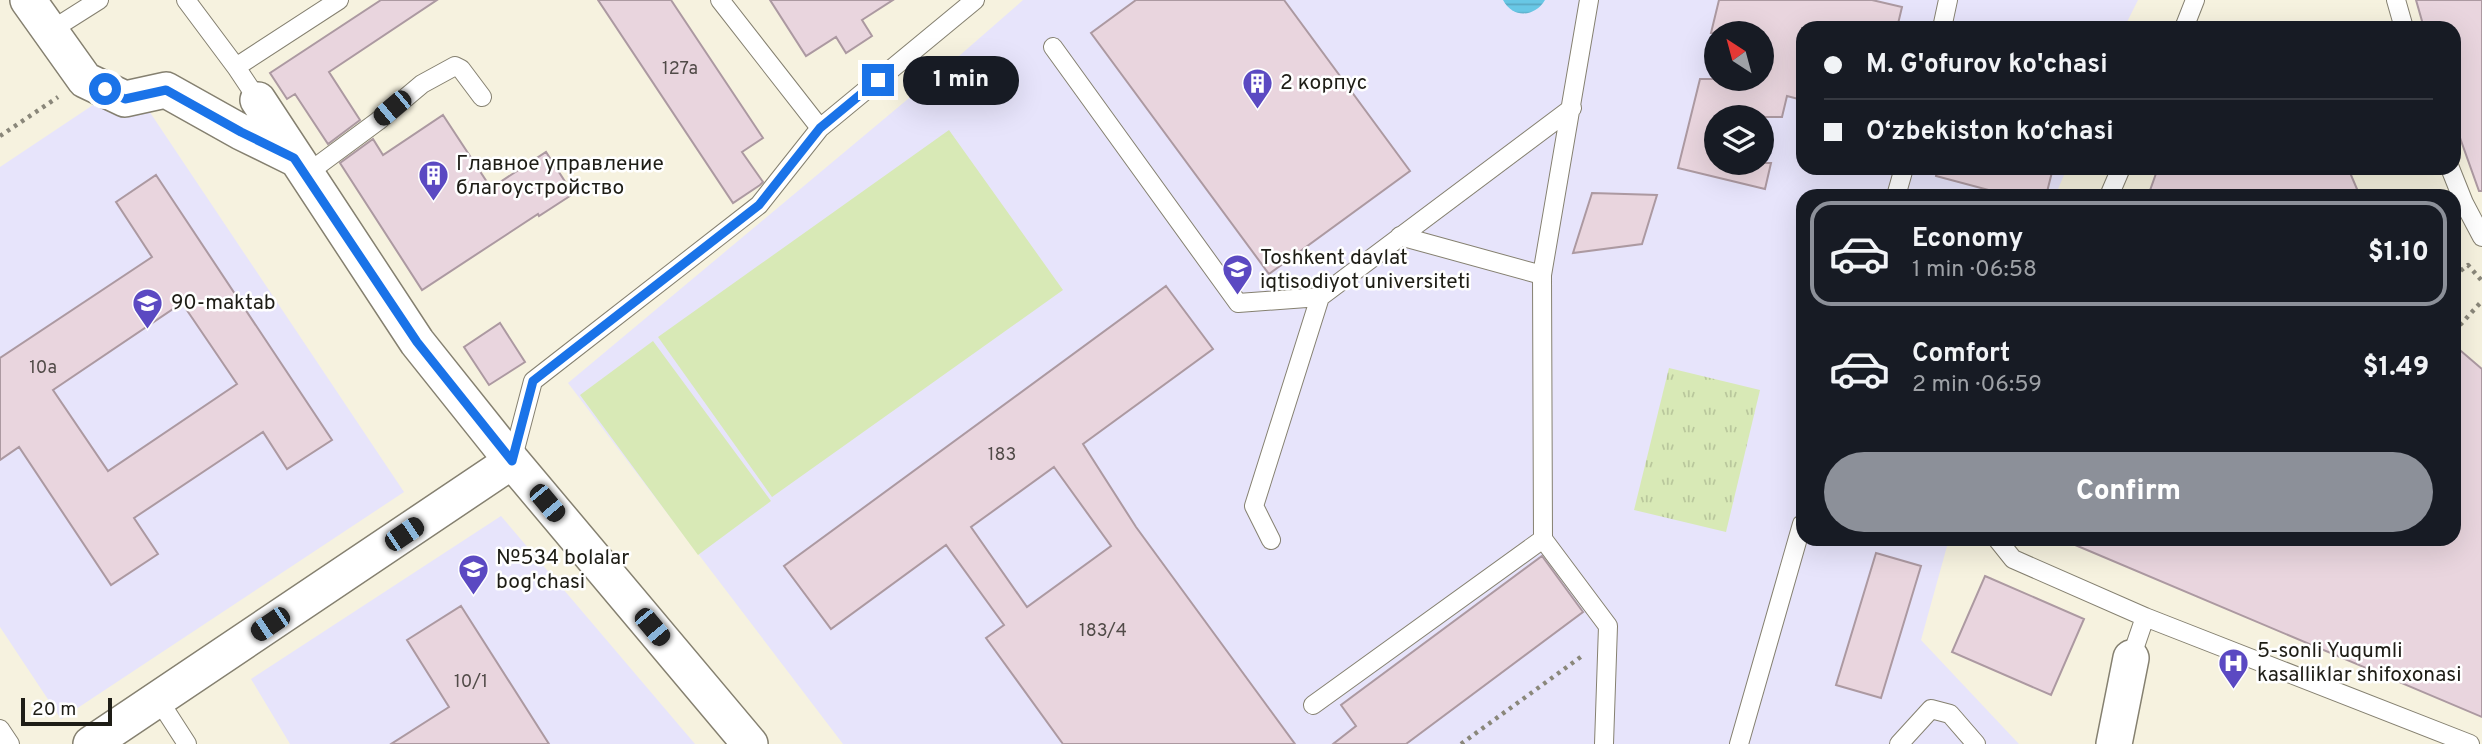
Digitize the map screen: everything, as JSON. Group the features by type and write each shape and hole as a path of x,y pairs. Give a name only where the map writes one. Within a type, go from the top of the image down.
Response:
{"street":[{"path":"29,0 85,79 125,99 166,90 299,166"},
{"path":"258,100 417,342 512,461 750,744"},
{"path":"91,744 512,461"},
{"path":"2114,744 2131,658"}],"lane":[{"path":"50,31 99,0"},
{"path":"186,0 258,100"},
{"path":"236,67 339,0"},
{"path":"720,0 820,128"},
{"path":"512,461 533,381 759,205 820,128 975,0"},
{"path":"1589,0 1542,275 1543,539 1608,626 1604,744"},
{"path":"1944,21 1948,0"},
{"path":"2187,21 2195,0"},
{"path":"2396,0 2402,21"},
{"path":"1053,47 1238,303 1320,297 1572,108"},
{"path":"299,166 378,121 422,84 455,66 461,69 482,97"},
{"path":"2461,196 2482,237"},
{"path":"1400,236 1542,275"},
{"path":"1271,540 1254,506 1320,297"},
{"path":"1313,705 1543,539"},
{"path":"1740,744 1796,545"},
{"path":"2003,546 2013,559 2146,617 2470,744"},
{"path":"2131,658 2146,617"},
{"path":"158,699 187,744"},
{"path":"1899,744 1931,709 1950,714 1976,744"},
{"path":"0,729 10,744"}],"path":[{"path":"0,136 85,79"},
{"path":"2461,270 2468,265 2482,281"},
{"path":"2461,324 2482,301"},
{"path":"1461,744 1606,639"}],"shaded area":[{"name":"Toshkent davlat iqtisodiyot universiteti","path":"1023,0 2138,0 2128,21 1796,21 1796,175 2064,175 2058,189 1796,189 1796,546 1947,546 1921,640 2019,744 843,744 568,383"},
{"name":"90-maktab","path":"129,81 404,492 61,719 0,627 0,167"},
{"name":"№534 bolalar bog'chasi","path":"501,516 695,744 290,744 251,679"}],"green space":[{"path":"949,130 1063,290 772,497 658,337"},
{"path":"653,341 771,501 698,555 580,395"},
{"path":"1669,368 1760,390 1726,532 1634,510"}],"water":[{"path":"1503,0 1545,0 1536,10 1518,13"}],"building":[{"path":"381,0 437,0 329,72 360,120 328,144 295,94 287,99 270,73"},
{"path":"598,0 671,0 763,138 742,152 763,182 760,185 733,203"},
{"path":"770,0 893,0 862,20 872,36 846,53 836,37 806,56"},
{"name":"2 корпус","path":"1136,0 1284,0 1410,171 1269,274 1091,33"},
{"path":"1719,0 1872,0 1902,7 1899,21 1796,21 1796,98 1787,96 1782,117 1774,117 1774,105 1704,105 1704,174 1678,168 1700,79 1704,79 1704,91 1774,91 1774,21 1714,21"},
{"path":"2416,0 2482,0 2482,191 2479,191 2461,141 2461,21 2422,21"},
{"name":"Главное управление благоустройство","path":"443,115 491,188 546,152 573,194 422,290 340,163 373,139 383,155"},
{"path":"156,175 332,440 287,469 263,432 134,518 158,554 111,585 19,447 0,460 0,358 152,257 116,202","holes":["182,303 237,384 108,471 53,390"]},
{"path":"1707,175 1768,175 1765,189"},
{"path":"2051,175 2048,189 1985,189 1936,176"},
{"path":"2156,175 2351,175 2357,189 2150,189"},
{"path":"1592,193 1657,195 1642,244 1573,253"},
{"path":"1166,286 1213,349 1083,444 1136,527 1295,744 1063,744 986,638 1004,625 946,545 831,629 784,566","holes":["1054,467 1111,546 1027,607 971,527"]},
{"path":"500,323 525,362 489,385 464,347"},
{"path":"2461,351 2482,369 2482,717 2078,546 2461,546"},
{"path":"1876,553 1921,566 1881,698 1836,685"},
{"path":"1542,556 1583,612 1406,744 1333,744 1356,726 1341,705"},
{"path":"1985,576 2084,619 2051,695 1952,652"},
{"path":"461,606 549,744 391,744 449,707 407,640"}],"place":[{"name":"2 корпус","path":"1257,110"},
{"name":"Главное управление благоустройство","path":"433,203"},
{"name":"Toshkent davlat iqtisodiyot universiteti","path":"1237,297"},
{"name":"90-maktab","path":"148,330"},
{"name":"№534 bolalar bog'chasi","path":"473,597"},
{"name":"5-sonli Yuqumli kasalliklar shifoxonasi","path":"2234,690"}],"route":[{"path":"105,89 125,99 166,90 294,158 417,342 512,461 533,381 759,205 820,128 878,80"}]}
